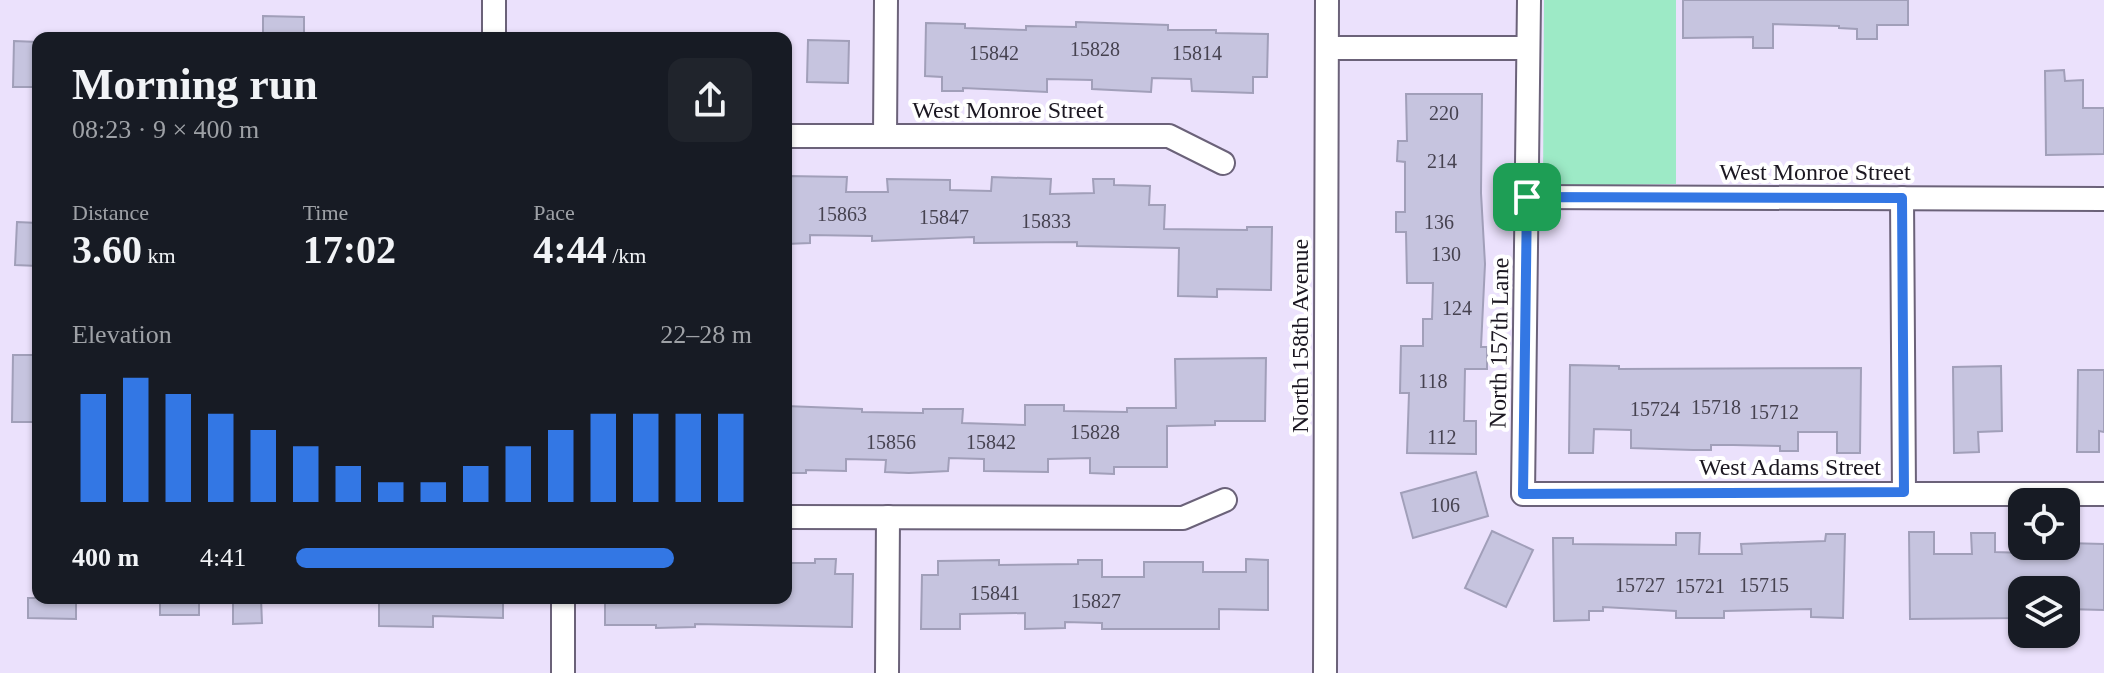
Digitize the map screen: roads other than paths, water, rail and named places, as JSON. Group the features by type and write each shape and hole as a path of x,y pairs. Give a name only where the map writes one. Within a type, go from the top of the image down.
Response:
{"street":[{"path":"494,0 494,32"},
{"path":"885,136 886,0"},
{"name":"North 158th Avenue","path":"1325,673 1327,0"},
{"name":"North 157th Lane","path":"1523,494 1529,0"},
{"path":"1327,48 1528,48"},
{"name":"West Monroe Street","path":"792,136 1169,136 1223,163"},
{"name":"West Monroe Street","path":"1527,197 2104,199"},
{"path":"1902,198 1904,492"},
{"name":"West Adams Street","path":"1523,494 2104,494"},
{"path":"792,517 1183,518 1225,500"},
{"path":"887,673 888,517"},
{"path":"563,604 563,673"}]}
